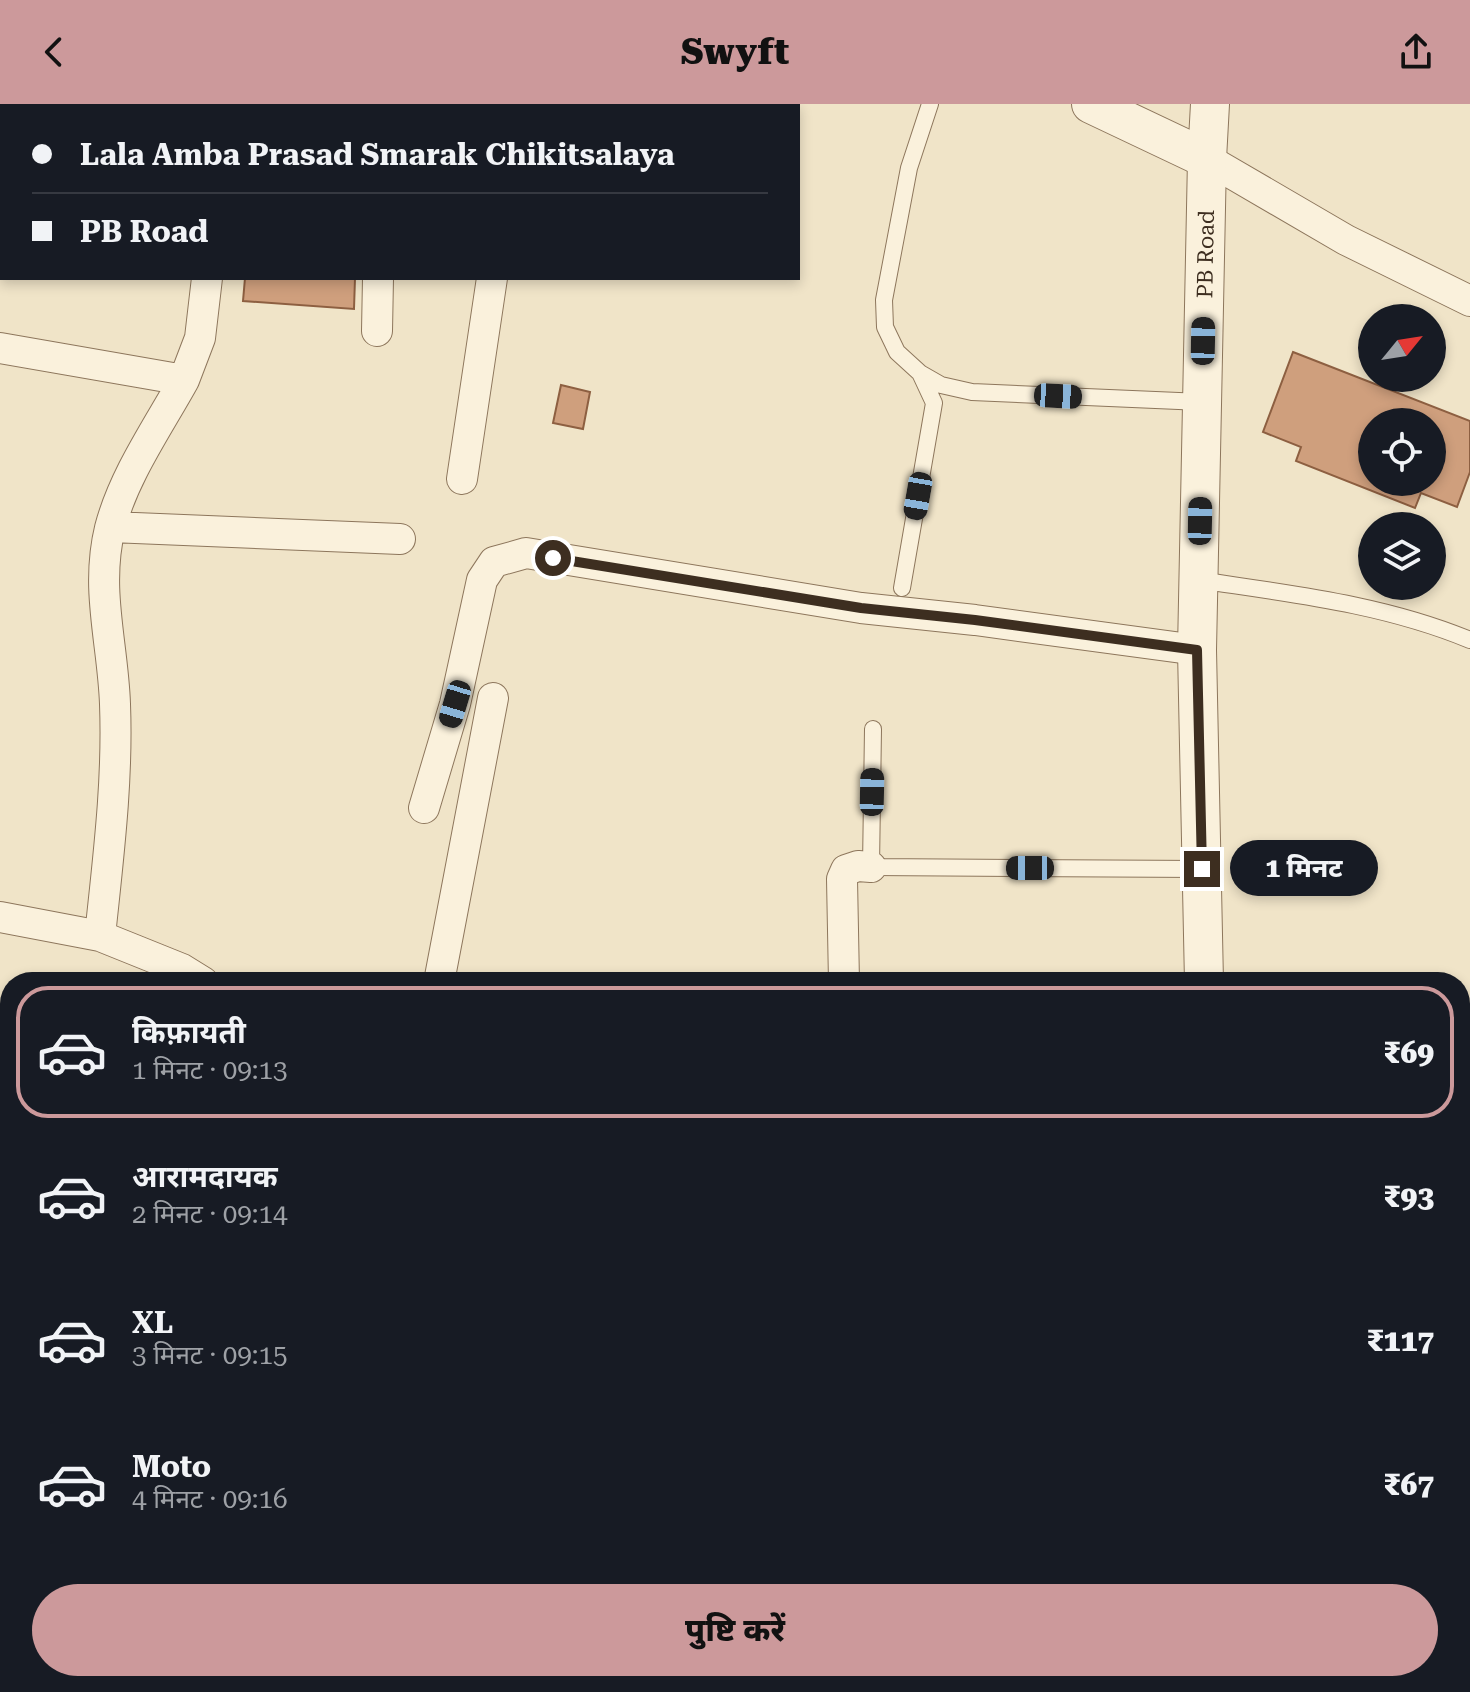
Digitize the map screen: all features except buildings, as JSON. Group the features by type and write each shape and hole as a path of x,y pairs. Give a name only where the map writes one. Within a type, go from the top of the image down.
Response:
{"street":[{"path":"1091,104 1207,159 1346,240 1470,301"},
{"name":"PB Road","path":"1204,972 1197,650 1210,104"},
{"path":"100,936 116,754 115,700 103,602 111,527 130,478 184,380 200,338 207,280"},
{"path":"377,331 378,280"},
{"path":"462,479 492,280"},
{"path":"0,348 184,380"},
{"path":"111,527 400,539"},
{"path":"424,808 455,704 482,580 494,562 510,556 526,553 861,608 1197,650"},
{"path":"441,972 493,698"},
{"path":"844,972 842,879 846,870 858,866 871,867"},
{"path":"0,917 100,936 168,972 182,969 187,972"}],"lane":[{"path":"930,104 909,168 884,300 885,327 897,352 920,373 941,385 972,392 1202,402"},
{"path":"902,588 934,403 920,373"},
{"path":"1199,580 1351,603 1396,613 1470,640"},
{"path":"873,729 871,867 1202,869"}],"route":[{"path":"553,558 861,608 1197,650 1202,869"}]}
